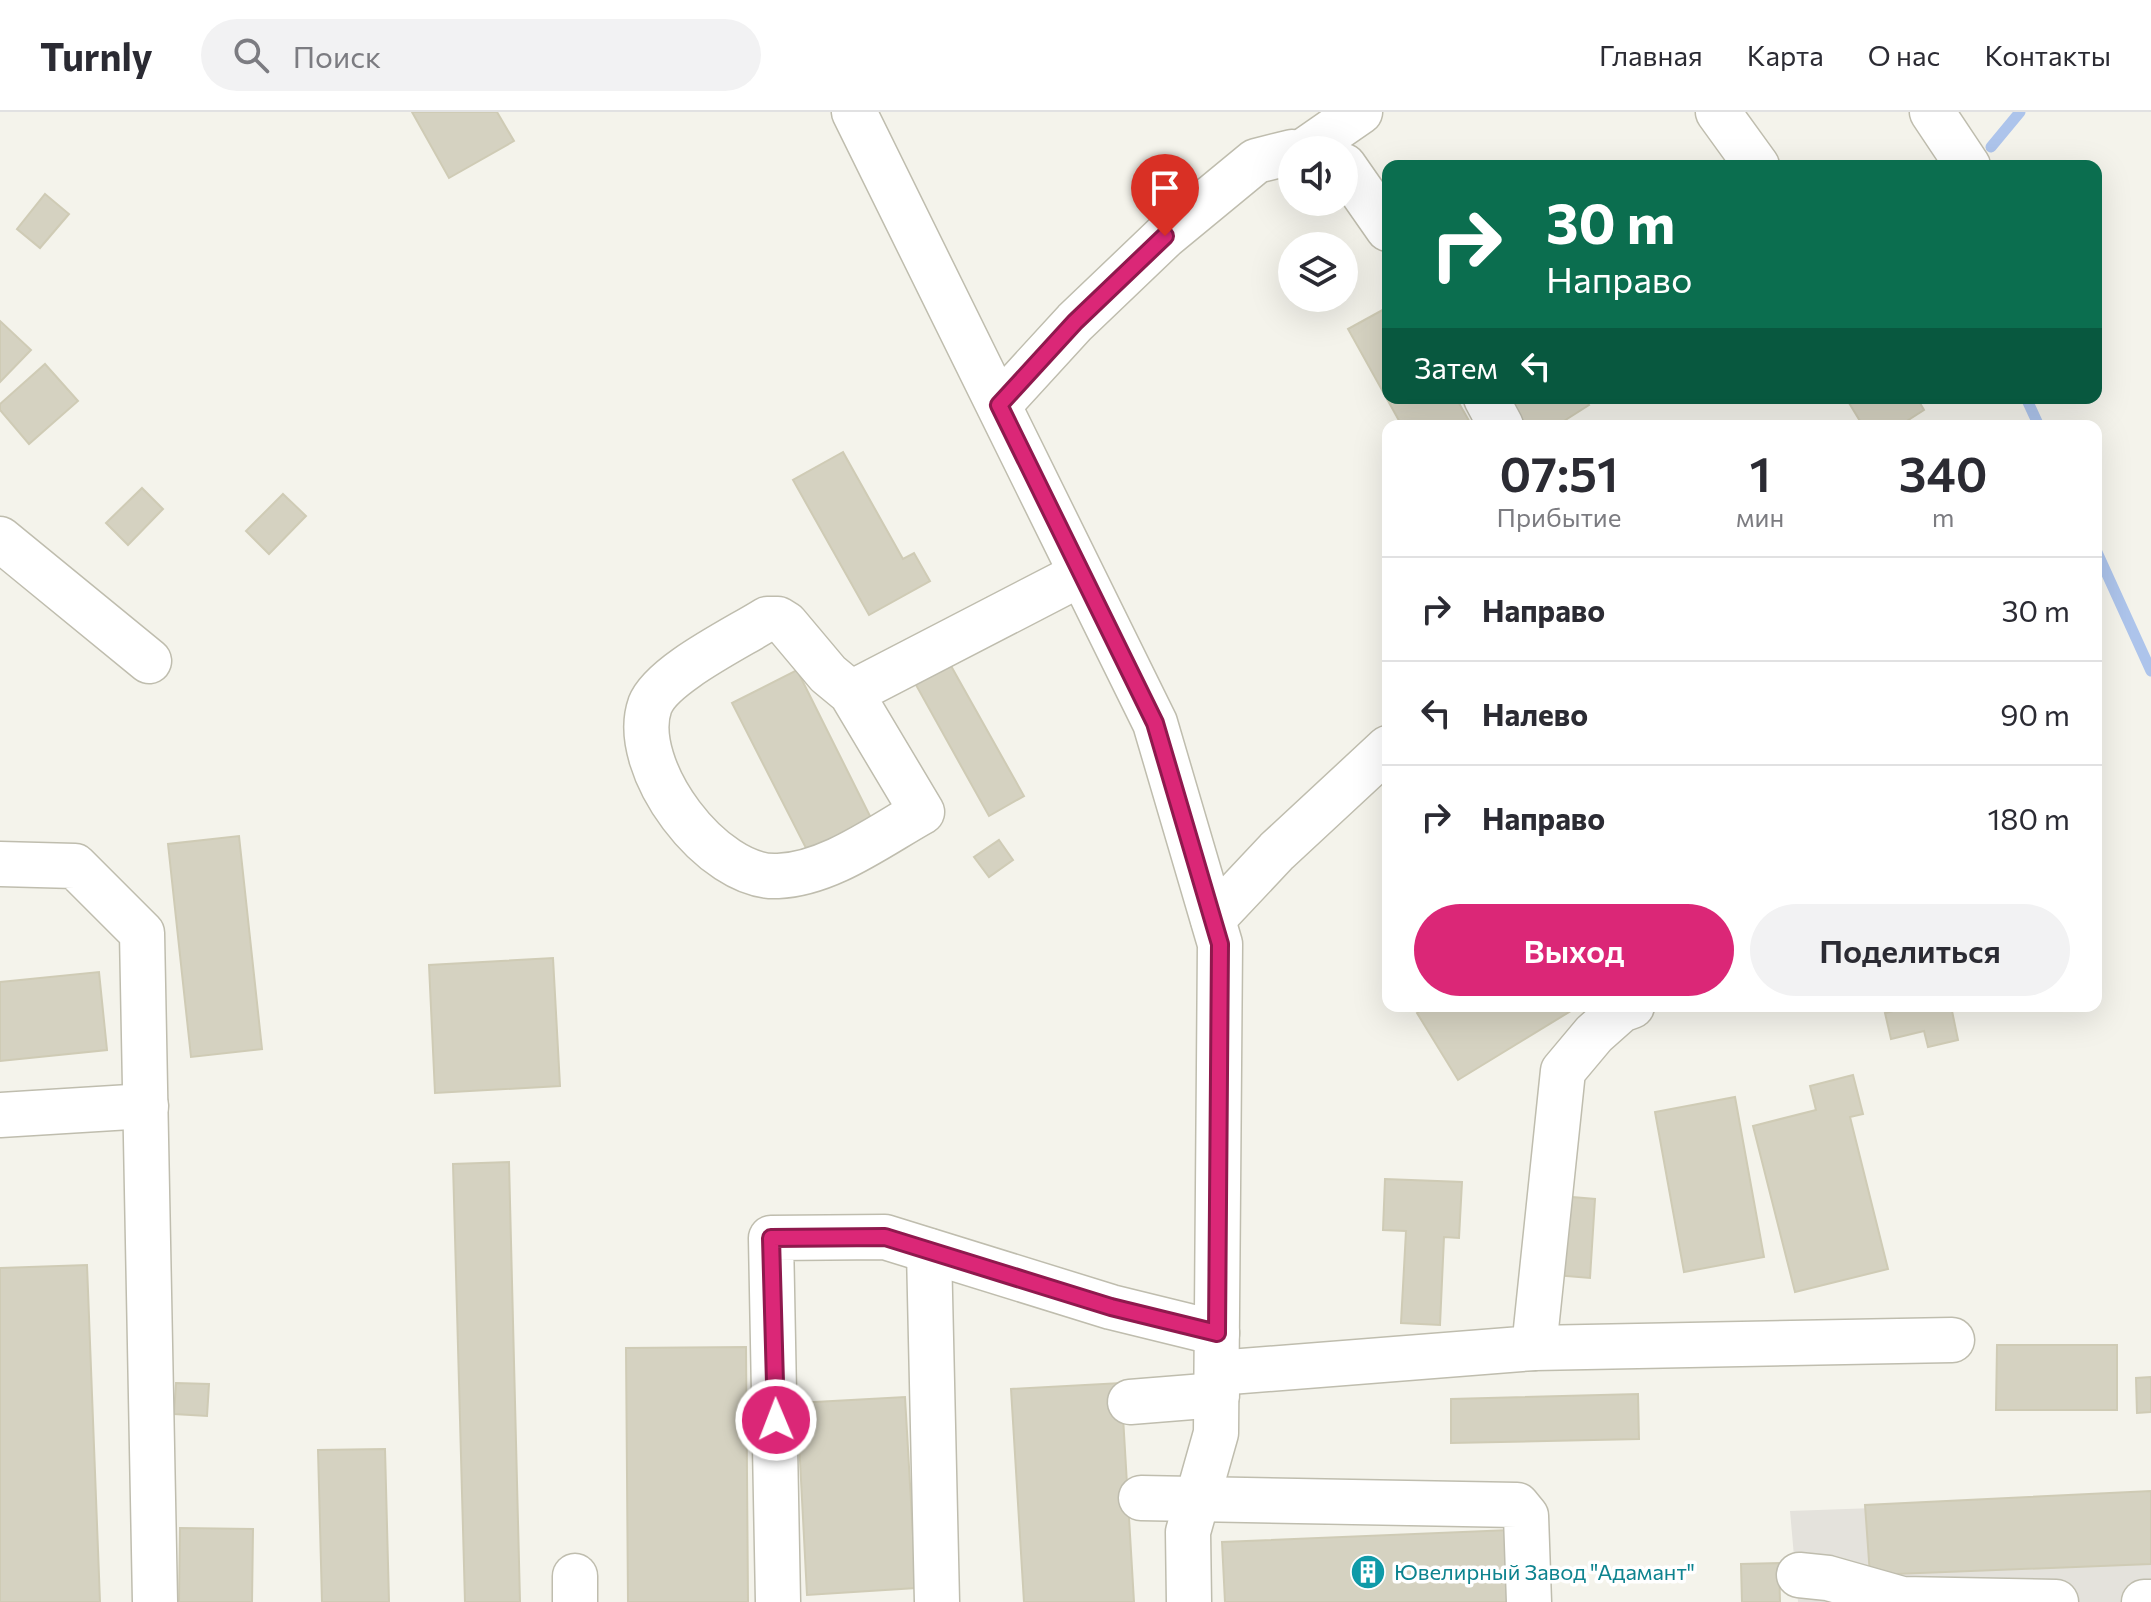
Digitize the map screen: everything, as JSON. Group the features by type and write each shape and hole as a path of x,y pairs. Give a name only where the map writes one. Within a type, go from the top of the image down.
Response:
{"street":[{"path":"854,112 1155,723 1220,944 1216,1433 1188,1532 1189,1602"},
{"path":"1331,136 1360,112"},
{"path":"1718,112 1753,160"},
{"path":"1932,112 1964,160"},
{"path":"999,405 1075,322 1165,236 1256,161 1278,158"},
{"path":"1358,199 1382,223"},
{"path":"0,539 149,661"},
{"path":"851,693 1081,574"},
{"path":"767,619 778,619 786,624 828,674 851,693 922,812 810,870 763,876 736,868 714,852 690,826 652,764 645,730 651,704 665,684 767,619"},
{"path":"1213,919 1277,851 1382,754"},
{"path":"0,864 75,866 142,933 155,1602"},
{"path":"1534,1348 1563,1071 1594,1034 1619,1012"},
{"path":"0,1115 146,1106"},
{"path":"778,1602 771,1238 885,1237 1111,1307 1217,1367"},
{"path":"929,1251 937,1602"},
{"path":"1130,1402 1217,1367 1534,1348 1952,1340"},
{"path":"1141,1498 1517,1505 1526,1516 1529,1602"},
{"path":"1799,1575 1828,1578 1902,1599 2056,1602"},
{"path":"2144,1602 2151,1602"}],"shaded area":[{"path":"2151,1498 2151,1602 1798,1602 1790,1511"}],"building":[{"path":"412,112 497,112 514,141 449,178"},
{"path":"45,194 69,214 40,248 17,229"},
{"path":"1382,310 1382,390 1348,329"},
{"path":"0,321 31,350 0,382"},
{"path":"45,364 78,401 29,444 0,410 0,404"},
{"path":"1390,404 1459,404 1469,420 1399,420"},
{"path":"1511,404 1589,405 1565,420 1520,420"},
{"path":"1850,404 1920,404 1924,410 1908,420 1859,420"},
{"path":"843,452 903,559 914,553 930,581 869,615 793,480"},
{"path":"142,488 163,509 128,545 106,523"},
{"path":"283,494 306,516 269,554 246,531"},
{"path":"946,657 1024,796 989,816 911,676"},
{"path":"797,670 872,820 808,852 732,703"},
{"path":"239,836 262,1049 191,1057 168,844"},
{"path":"999,840 1013,860 989,877 974,857"},
{"path":"553,958 560,1086 435,1093 429,965"},
{"path":"99,972 107,1050 0,1061 0,982"},
{"path":"1419,1012 1569,1012 1458,1080"},
{"path":"1952,1012 1958,1040 1928,1047 1924,1031 1891,1039 1885,1013"},
{"path":"1853,1075 1863,1114 1850,1117 1888,1269 1795,1292 1753,1126 1816,1110 1810,1086"},
{"path":"1735,1097 1764,1257 1684,1272 1655,1112"},
{"path":"509,1162 520,1602 465,1602 453,1164"},
{"path":"1385,1179 1462,1182 1459,1238 1444,1237 1440,1325 1401,1323 1406,1231 1383,1230"},
{"path":"1560,1196 1595,1199 1590,1278 1555,1275"},
{"path":"87,1265 100,1602 0,1602 0,1268"},
{"path":"1997,1345 2117,1345 2117,1410 1996,1410"},
{"path":"746,1347 748,1602 628,1602 626,1348"},
{"path":"2151,1377 2151,1412 2137,1413 2136,1378"},
{"path":"176,1383 209,1384 207,1416 174,1414"},
{"path":"1121,1383 1134,1602 1024,1602 1011,1389"},
{"path":"1638,1394 1639,1439 1451,1443 1451,1399"},
{"path":"905,1397 916,1588 807,1595 797,1403"},
{"path":"385,1449 389,1602 322,1602 318,1450"},
{"path":"2151,1491 2151,1564 1870,1575 1865,1505"},
{"path":"180,1528 253,1529 252,1602 179,1602"},
{"name":"Ювелирный Завод \"Адамант\"","path":"1510,1530 1513,1602 1225,1602 1222,1542"},
{"path":"1779,1563 1780,1602 1742,1602 1741,1564"}],"waterway":[{"path":"1991,147 2020,112"},
{"path":"2029,404 2036,420"},
{"path":"2102,563 2151,671"}],"place":[{"name":"Ювелирный Завод \"Адамант\"","path":"1368,1572"}],"route":[{"path":"776,1420 771,1238 885,1237 1111,1307 1217,1333 1220,944 1155,723 999,405 1075,322 1165,236"}]}
